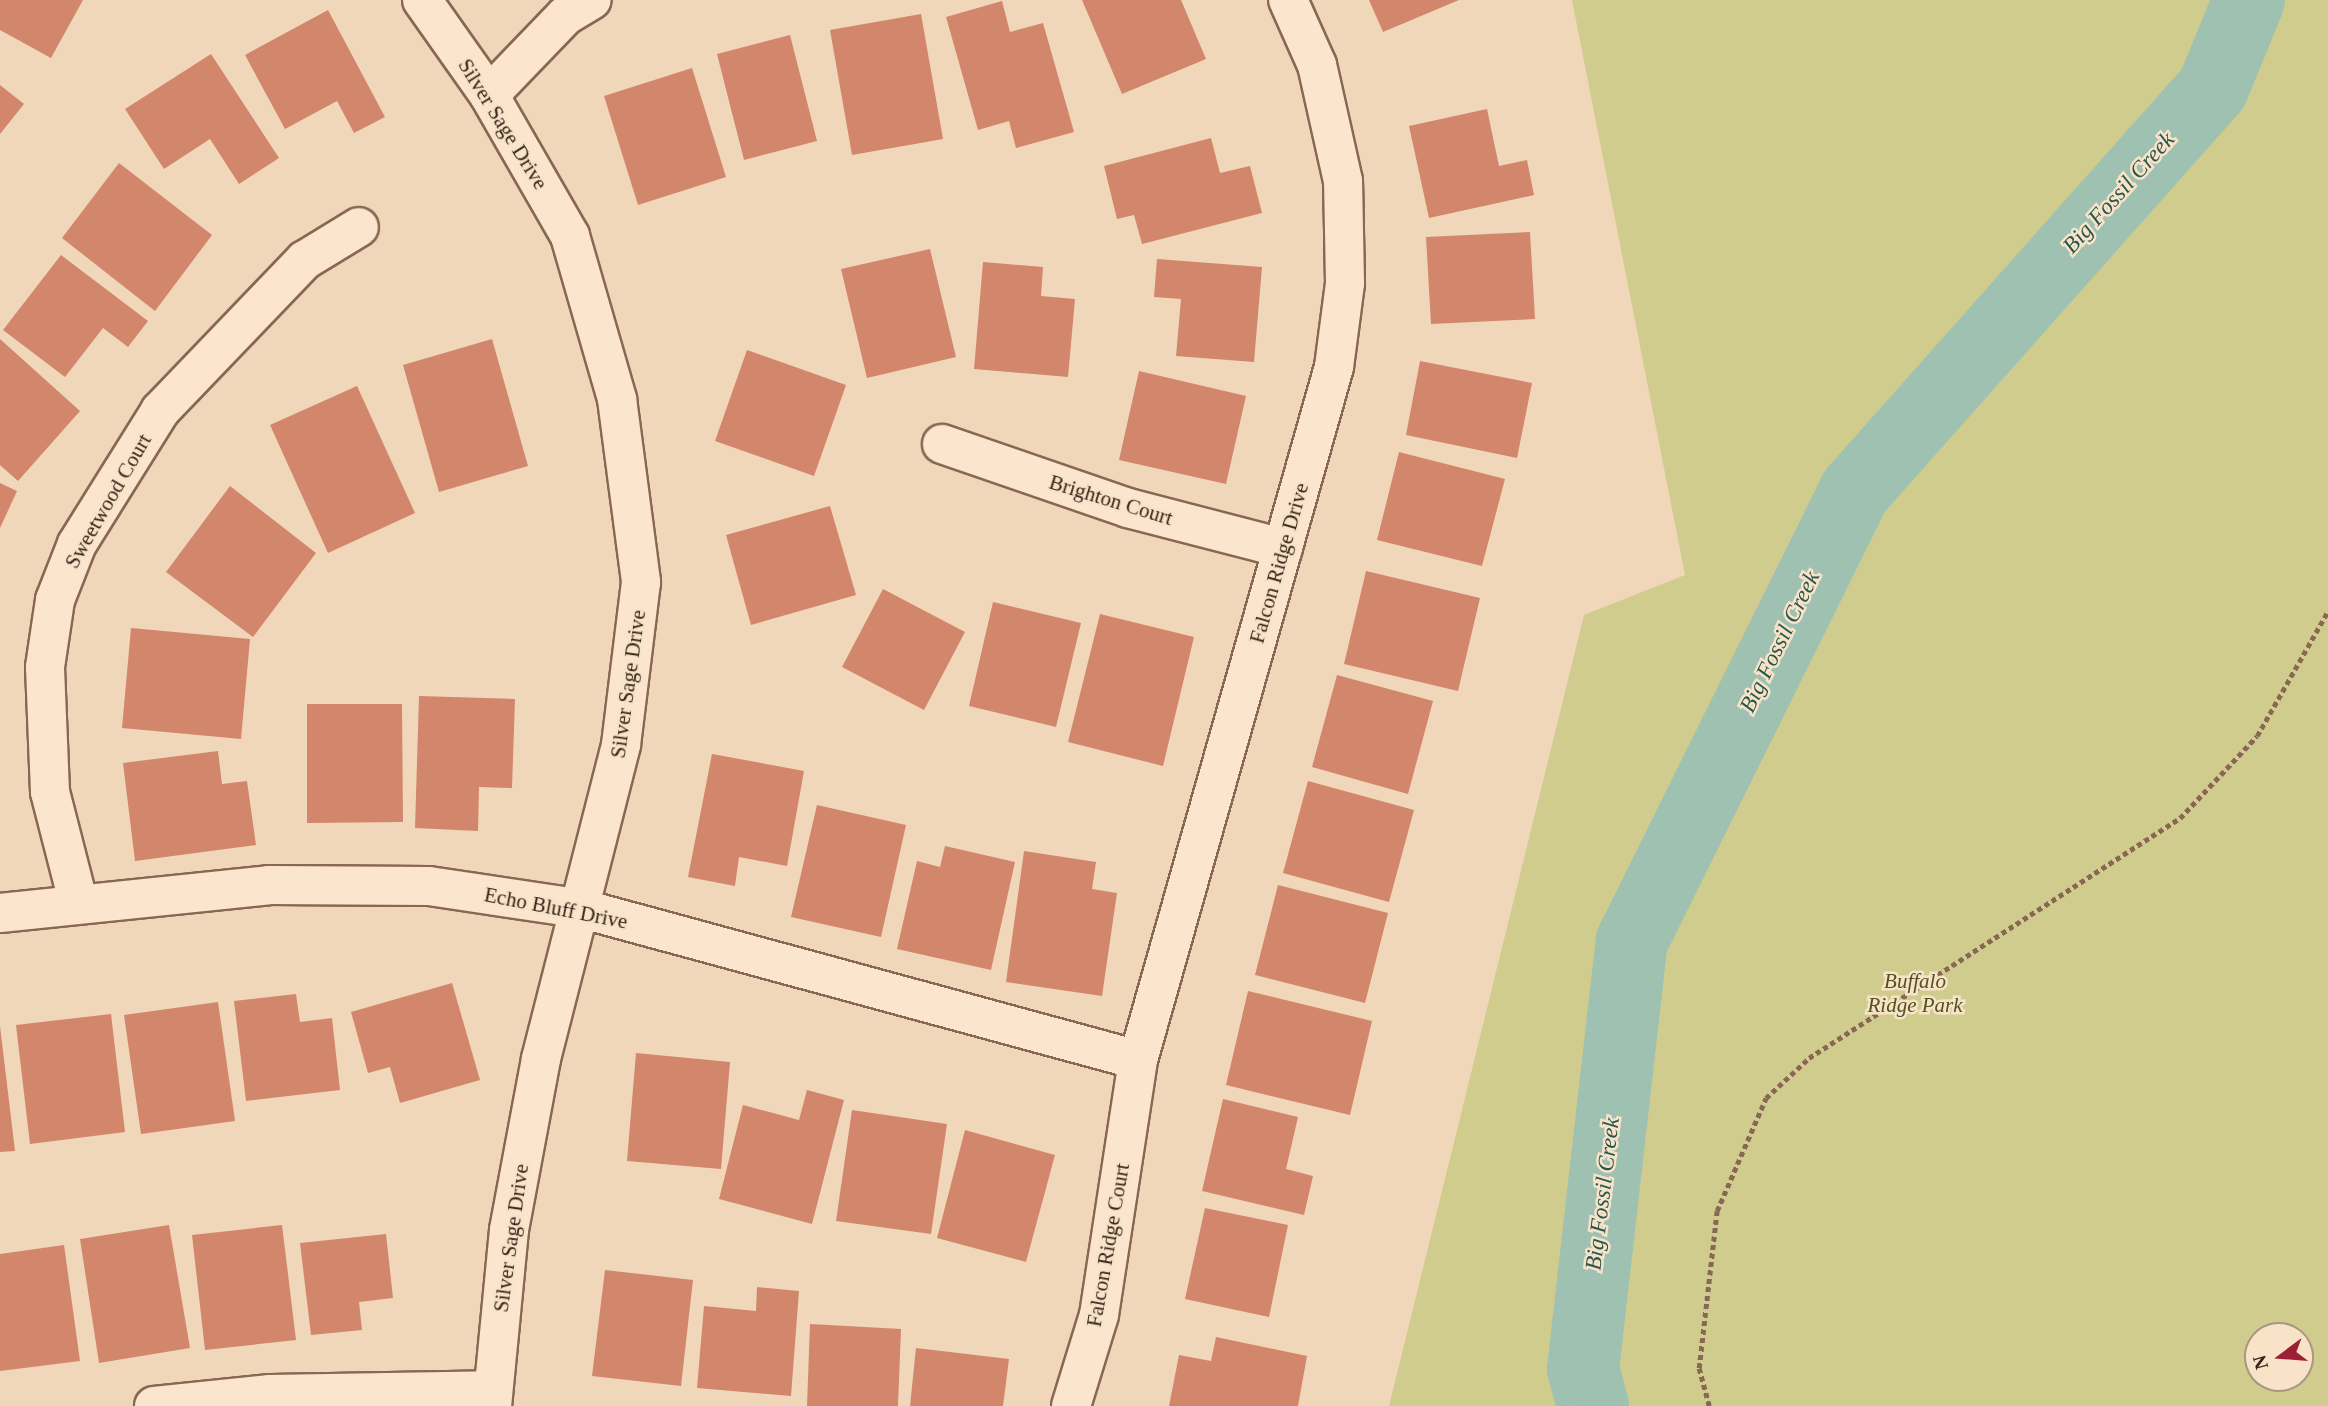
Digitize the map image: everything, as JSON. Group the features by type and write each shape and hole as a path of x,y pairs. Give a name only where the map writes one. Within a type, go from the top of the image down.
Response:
{"street":[{"name":"Silver Sage Drive","path":"422,0 489,94 570,236 617,399 635,508 641,582 632,680 583,909 541,1059 509,1230 491,1398"},
{"path":"489,94 565,16 592,0"},
{"name":"Falcon Ridge Drive","path":"1129,1123 1138,1060 1334,368 1345,283 1343,181 1330,111 1289,0"},
{"name":"Sweetwood Court","path":"78,901 50,792 45,667 55,600 77,544 160,411 305,260 359,227"},
{"name":"Brighton Court","path":"942,444 1128,508 1283,548"},
{"name":"Echo Bluff Drive","path":"0,913 78,901 362,882 583,909 1138,1060"},
{"name":"Falcon Ridge Court","path":"1071,1406 1099,1315 1129,1123"},
{"path":"154,1406 270,1394 491,1398"}],"path":[{"path":"1709,1406 1699,1368 1717,1211 1766,1098 1809,1058 2180,818 2257,736 2328,611"}],"green space":[{"name":"Buffalo Ridge Park","path":"1572,0 2328,0 2328,1406 1389,1406 1584,615 1685,575"}],"building":[{"path":"0,0 83,0 51,58 0,30"},
{"path":"1082,0 1181,0 1206,59 1122,94"},
{"path":"1369,0 1459,0 1383,32"},
{"path":"1002,1 1010,32 1043,23 1074,132 1016,148 1009,121 978,130 946,17"},
{"path":"328,10 385,117 354,133 337,101 285,129 245,55"},
{"path":"921,14 943,139 852,155 830,30"},
{"path":"790,35 817,141 744,160 717,54"},
{"path":"211,54 279,158 239,184 210,139 164,169 125,109"},
{"path":"692,68 726,177 638,205 604,96"},
{"path":"0,85 24,104 0,134"},
{"path":"1487,109 1499,166 1527,160 1534,195 1429,218 1409,126"},
{"path":"1211,138 1220,173 1250,166 1262,213 1142,244 1134,215 1117,219 1104,166"},
{"path":"119,163 212,235 155,311 62,238"},
{"path":"1530,232 1535,319 1431,324 1426,237"},
{"path":"930,249 956,357 867,378 841,269"},
{"path":"61,255 148,321 128,347 103,328 65,377 3,330"},
{"path":"1157,259 1262,267 1254,362 1176,356 1181,299 1154,297"},
{"path":"983,262 1043,267 1041,296 1075,299 1068,377 974,369"},
{"path":"0,339 80,411 18,481 0,465"},
{"path":"492,339 528,466 439,492 403,365"},
{"path":"747,350 846,385 814,476 715,441"},
{"path":"1420,361 1532,383 1517,458 1406,435"},
{"path":"1139,371 1246,396 1226,484 1119,460"},
{"path":"357,386 415,513 328,553 270,425"},
{"path":"1399,452 1505,479 1482,566 1377,540"},
{"path":"0,483 17,491 0,528"},
{"path":"230,486 316,553 253,637 166,572"},
{"path":"830,506 856,595 751,625 726,535"},
{"path":"1366,571 1480,598 1458,691 1344,664"},
{"path":"883,589 965,632 924,710 842,667"},
{"path":"993,602 1081,623 1056,727 969,706"},
{"path":"1100,614 1194,637 1163,766 1068,742"},
{"path":"131,628 250,639 241,739 122,728"},
{"path":"1337,675 1433,701 1408,794 1312,767"},
{"path":"419,696 515,699 512,788 479,787 478,831 415,828"},
{"path":"307,704 402,704 403,822 307,823"},
{"path":"218,751 222,784 247,781 256,845 135,861 123,763"},
{"path":"712,754 804,771 787,866 739,857 735,886 688,877"},
{"path":"1308,781 1414,810 1389,902 1283,873"},
{"path":"817,805 906,825 881,937 791,917"},
{"path":"945,846 1015,862 991,970 897,949 917,861 940,867"},
{"path":"1024,851 1096,862 1092,889 1117,893 1102,996 1006,982"},
{"path":"1278,885 1388,913 1365,1003 1255,975"},
{"path":"452,983 480,1080 400,1103 390,1067 368,1073 351,1012"},
{"path":"1248,991 1372,1021 1350,1115 1226,1085"},
{"path":"296,994 300,1022 332,1018 340,1090 246,1101 234,1001"},
{"path":"218,1002 235,1121 141,1134 124,1015"},
{"path":"111,1014 125,1132 30,1144 16,1025"},
{"path":"0,1026 15,1151 0,1152"},
{"path":"636,1053 730,1062 721,1169 627,1161"},
{"path":"807,1090 844,1100 812,1224 719,1199 743,1105 799,1120"},
{"path":"1223,1099 1298,1117 1286,1169 1313,1176 1304,1215 1202,1191"},
{"path":"852,1110 947,1124 931,1234 836,1221"},
{"path":"965,1130 1055,1155 1026,1262 937,1238"},
{"path":"1205,1208 1288,1225 1269,1317 1185,1299"},
{"path":"169,1225 190,1348 99,1363 80,1239"},
{"path":"282,1225 296,1340 205,1350 192,1235"},
{"path":"386,1234 393,1298 359,1302 362,1330 311,1335 300,1243"},
{"path":"64,1245 80,1361 0,1371 0,1254"},
{"path":"605,1270 693,1280 681,1386 592,1376"},
{"path":"757,1287 799,1291 791,1396 697,1388 704,1306 756,1311"},
{"path":"810,1324 901,1329 898,1406 807,1406"},
{"path":"1216,1337 1307,1356 1298,1406 1169,1406 1179,1355 1211,1361"},
{"path":"916,1348 1009,1359 1003,1406 910,1406"}],"waterway":[{"name":"Big Fossil Creek","path":"1593,1406 1583,1369 1632,941 1855,491 2213,88 2249,0"}]}
